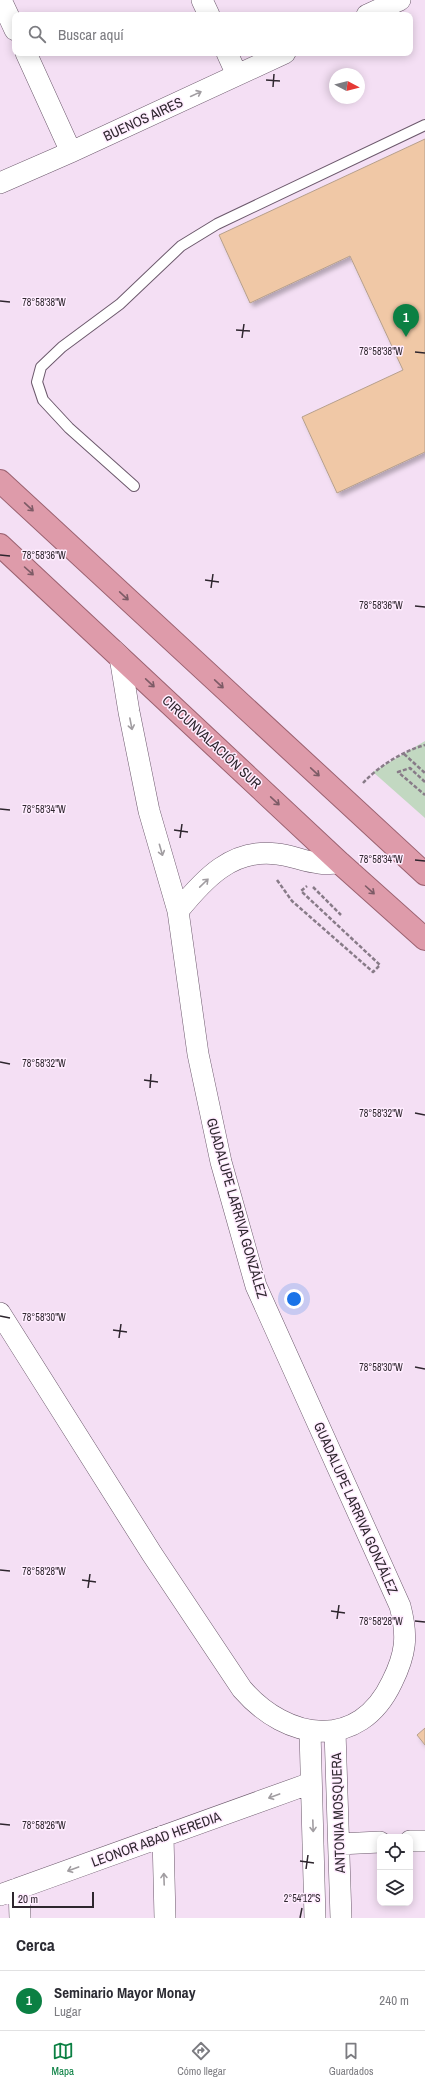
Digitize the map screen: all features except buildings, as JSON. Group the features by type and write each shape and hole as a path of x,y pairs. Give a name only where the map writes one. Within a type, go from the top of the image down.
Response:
{"highway":[{"path":"0,481 425,874"},
{"name":"CIRCUNVALACIÓN SUR","path":"0,545 80,618 340,863 425,939"}],"street":[{"path":"202,0 208,12"},
{"path":"372,12 390,2"},
{"path":"1,3 12,24"},
{"path":"27,56 71,152"},
{"path":"228,56 237,75"},
{"name":"BUENOS AIRES","path":"0,183 71,152 278,56"},
{"name":"GUADALUPE LARRIVA GONZÁLEZ","path":"0,1313 152,1554 250,1699 276,1719 310,1731 335,1731 345,1728 365,1718 374,1710 385,1695 403,1656 406,1641 405,1625 400,1606 256,1286 221,1162 198,1054 178,911 149,811 129,712 120,657 80,618"},
{"path":"178,911 190,896 216,871 233,860 258,852 294,857 319,863 340,863"},
{"name":"ANTONIA MOSQUERA","path":"310,1731 316,1918"},
{"name":"ANTONIA MOSQUERA","path":"335,1731 341,1918"},
{"name":"LEONOR ABAD HEREDIA","path":"0,1895 311,1783"},
{"path":"163,1836 165,1918"},
{"path":"413,1841 425,1841"},
{"path":"339,1844 377,1842"},
{"path":"19,1888 20,1918"}],"lane":[{"path":"134,486 69,428 43,400 37,382 41,367 62,347 120,304 181,246 217,224 425,125"}],"path":[{"path":"345,801 374,772 404,754 425,745"},
{"path":"404,754 425,773"},
{"path":"425,782 410,768 398,772 425,795"},
{"path":"258,852 292,901 373,972 380,965 301,891 309,884 341,915"}],"green space":[{"path":"425,741 425,818 373,772"}],"place":[{"name":"Seminario Mayor Monay","path":"406,337"}]}
